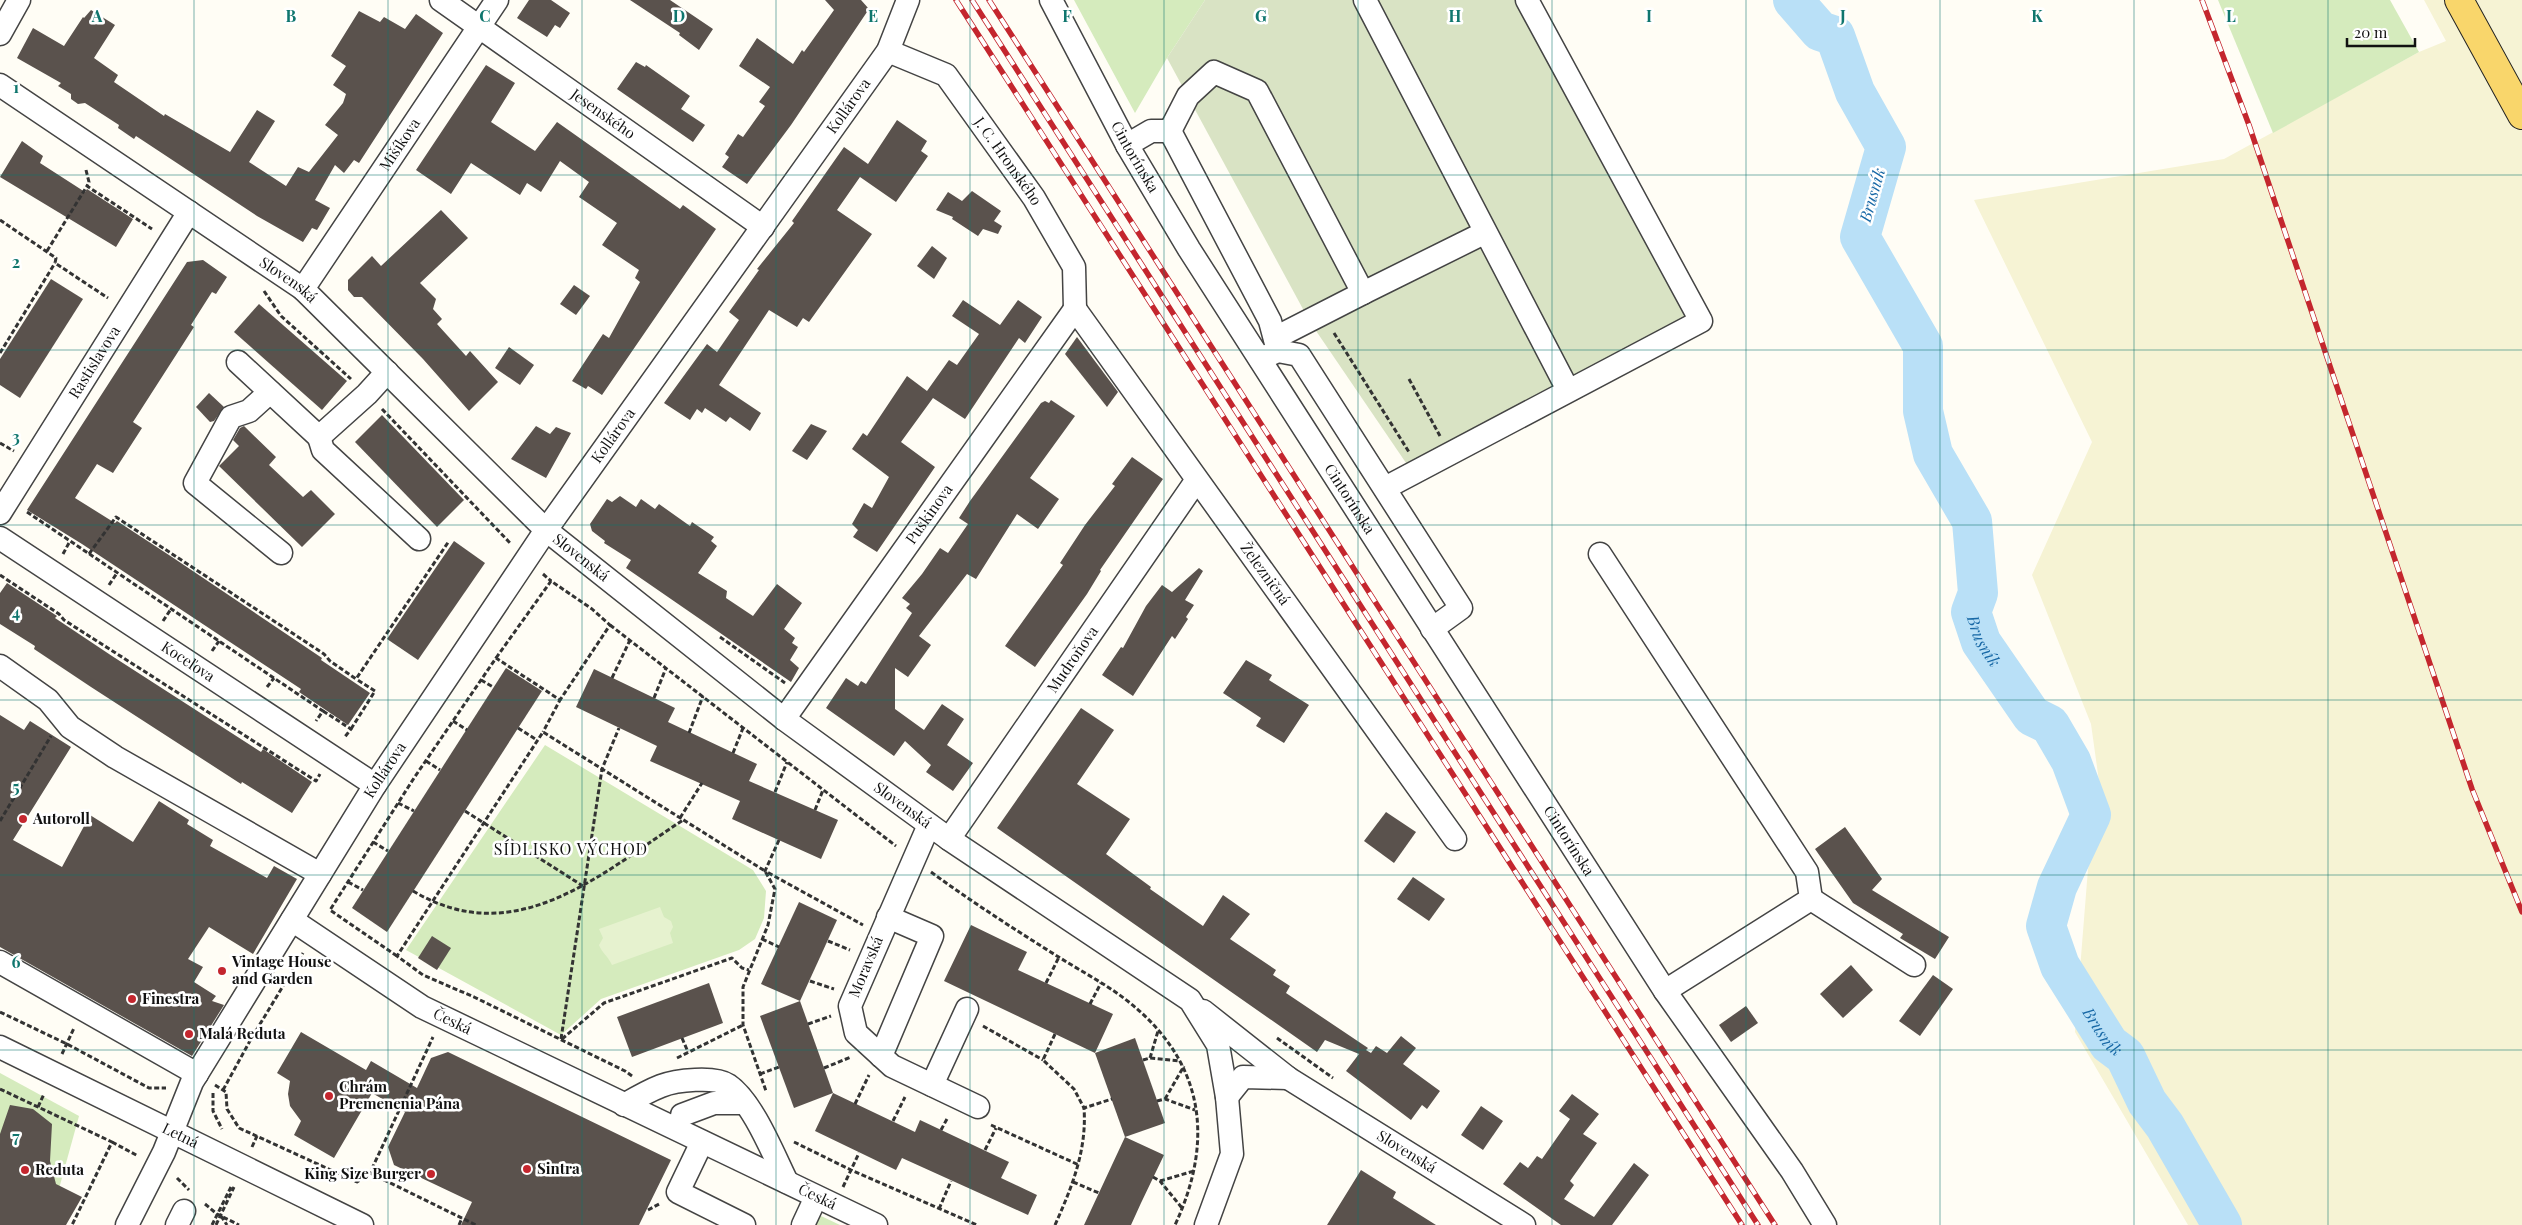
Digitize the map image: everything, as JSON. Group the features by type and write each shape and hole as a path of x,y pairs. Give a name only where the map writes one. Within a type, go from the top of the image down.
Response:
{"main road":[{"path":"2459,0 2522,115"}],"street":[{"path":"0,34 19,0"},
{"name":"Jesenského","path":"441,0 763,228"},
{"name":"Mišíkova","path":"303,289 497,0"},
{"name":"Kollárova","path":"127,1225 173,1132 192,1082 375,785 546,530 888,51 907,0"},
{"name":"Cintorínska","path":"1051,0 1127,145 1166,212 1271,349 1432,629 1665,991 1792,1171 1824,1225"},
{"path":"1364,0 1484,233 1568,390"},
{"path":"1385,488 1701,320 1527,0"},
{"name":"J. C. Hronského","path":"888,51 946,75 1034,198 1074,267 1075,309"},
{"path":"1170,131 1188,96 1214,72 1257,92 1363,293"},
{"name":"Slovenská","path":"0,86 303,289 546,530 784,719 949,839 1190,1000 1288,1078 1524,1225"},
{"path":"1127,145 1151,131 1170,131"},
{"path":"1170,131 1270,321 1271,349"},
{"name":"Rastislavova","path":"10,510 127,311 189,212"},
{"path":"1271,349 1322,314 1484,233"},
{"name":"Železničná","path":"1075,309 1196,481 1454,839"},
{"name":"Puškinova","path":"784,719 1075,309"},
{"path":"1271,349 1299,355 1461,608 1432,629"},
{"path":"238,362 319,437 323,450 419,539"},
{"path":"319,437 367,394 387,372"},
{"path":"270,392 249,411 232,417 195,483 280,553"},
{"name":"Mudroňova","path":"949,839 1196,481"},
{"name":"Koceľova","path":"0,538 375,785"},
{"path":"1600,554 1807,872 1811,899 1914,965"},
{"path":"0,666 48,700 70,727 115,758 320,874"},
{"name":"Moravská","path":"929,825 850,1006 856,1033 877,1062 892,1066 978,1107"},
{"path":"1665,991 1811,899"},
{"path":"877,1062 932,936 888,917"},
{"name":"Česká","path":"292,920 422,1007 876,1225"},
{"path":"0,962 83,1007 197,1074"},
{"name":"Slovenská","path":"1190,1000 1218,1045 1227,1097 1232,1154 1206,1225"},
{"path":"932,1085 967,1009"},
{"name":"Letná","path":"0,1047 362,1225"},
{"path":"1227,1097 1243,1077 1288,1078"},
{"name":"Česká","path":"624,1105 662,1085 703,1079 728,1084 745,1103 759,1125 787,1182"},
{"path":"682,1115 714,1103 745,1103"},
{"path":"702,1142 678,1192 744,1225"},
{"path":"803,1225 825,1201"}],"path":[{"path":"0,220 47,250 56,258 55,263 0,353"},
{"path":"55,263 127,311"},
{"path":"1322,314 1420,470"},
{"path":"1409,379 1450,454"},
{"path":"10,510 89,554 323,711 304,738"},
{"path":"89,554 116,517 324,654 330,661 375,691 351,729"},
{"path":"356,679 449,542"},
{"path":"223,1090 251,1039 314,934 398,802 551,581 592,609 823,790 976,905 1124,998 1158,1030 1184,1066 1196,1110 1198,1132 1194,1171 1175,1225"},
{"path":"397,956 543,732 560,700 610,624"},
{"path":"612,678 630,640"},
{"path":"496,658 560,700"},
{"path":"654,698 666,668"},
{"path":"482,680 494,688"},
{"path":"689,732 702,696"},
{"path":"453,721 466,730"},
{"path":"518,728 537,740"},
{"path":"562,1040 602,769 619,728"},
{"path":"734,753 744,728"},
{"path":"543,732 765,872 867,927"},
{"path":"0,821 52,734"},
{"path":"426,761 440,770"},
{"path":"775,792 787,762"},
{"path":"413,891 432,902 471,912 514,911 550,902 584,885 682,819 702,783"},
{"path":"815,810 823,790"},
{"path":"398,802 414,812"},
{"path":"464,811 584,885"},
{"path":"765,872 779,840"},
{"path":"373,842 388,851"},
{"path":"765,872 775,889 768,925 743,987 743,1025 768,1099"},
{"path":"348,882 363,890"},
{"path":"330,910 423,975 626,1071 631,1076 639,1074"},
{"path":"762,939 779,947"},
{"path":"828,941 856,953"},
{"path":"1046,983 1059,957"},
{"path":"562,1040 604,1003 732,958 742,968 749,970"},
{"path":"810,981 839,991"},
{"path":"1090,1004 1100,983"},
{"path":"967,1009 985,1028 1043,1060 1074,1089 1084,1108 1084,1140 1073,1182 1055,1225"},
{"path":"808,1024 819,1020"},
{"path":"672,1061 743,1025"},
{"path":"1150,1058 1158,1030"},
{"path":"1043,1060 1055,1034"},
{"path":"197,1074 226,1092 227,1109 239,1128 357,1182 370,1173 434,1036 442,1041"},
{"path":"682,1038 688,1052"},
{"path":"824,1068 857,1055"},
{"path":"1143,1060 1150,1058 1180,1061"},
{"path":"855,1104 877,1062"},
{"path":"1164,1099 1184,1066"},
{"path":"760,1074 779,1067"},
{"path":"0,1089 112,1142 143,1159"},
{"path":"1084,1108 1112,1099"},
{"path":"1157,1101 1164,1099 1196,1110"},
{"path":"893,1121 899,1110"},
{"path":"941,1130 946,1121"},
{"path":"985,1150 996,1128"},
{"path":"790,1136 795,1143 851,1170 977,1225"},
{"path":"72,1225 112,1142"},
{"path":"825,1201 851,1170 859,1153"},
{"path":"1160,1181 1194,1171"},
{"path":"370,1173 476,1225"},
{"path":"1153,1177 1160,1181 1182,1208"},
{"path":"939,1209 951,1181"},
{"path":"1073,1182 1099,1193"},
{"path":"216,1225 220,1216 227,1225"},
{"path":"459,1225 462,1218"}],"shaded area":[{"path":"2424,0 2522,0 2522,1225 2188,1225 2075,1032 2088,869 2104,817 2091,724 2032,575 2092,442 1974,200 2224,159 2419,52 2446,41"}],"green space":[{"path":"1074,0 1205,0 1167,58 1135,113"},
{"path":"1205,0 1537,0 1713,326 1419,482 1310,322 1167,58"},
{"path":"2218,0 2390,0 2419,52 2273,133"},
{"path":"545,745 753,870 766,891 764,918 755,939 739,950 601,999 561,1035 406,950"},
{"path":"660,907 664,917 671,921 673,927 670,933 673,943 612,965 599,945 603,938 599,929"},
{"path":"0,1073 79,1116 49,1225 0,1225"},
{"path":"821,1216 840,1225 815,1225"}],"building":[{"path":"529,0 551,0 570,13 560,28 555,25 547,37 517,18"},
{"path":"630,0 670,0 713,29 699,50 679,35 680,33"},
{"path":"825,0 861,0 869,9 791,125 747,184 722,167 729,157 725,154 738,134 743,137 765,106 759,102 770,87 739,66 757,38 793,64 802,50 804,52 834,10"},
{"path":"91,10 115,25 94,58 118,75 114,82 164,116 165,114 230,152 257,110 275,121 249,162 286,186 298,167 309,172 338,135 325,125 343,103 346,94 333,85 346,66 331,56 359,11 380,22 384,17 405,29 416,14 443,33 359,163 354,160 344,173 335,165 315,200 330,208 317,230 312,228 303,242 257,216 136,136 134,139 118,128 119,125 85,103 78,104 71,99 71,94 58,86 61,83 17,58 33,28 64,46 83,17"},
{"path":"636,62 645,67 646,65 690,96 681,109 705,125 693,142 617,89"},
{"path":"486,65 515,83 491,122 535,151 557,122 680,209 683,205 716,229 602,395 588,386 586,389 572,381 603,334 609,338 640,282 635,278 639,270 602,245 617,223 579,197 589,182 560,161 541,192 527,183 520,195 471,163 451,194 416,170"},
{"path":"897,120 927,141 921,151 928,156 896,202 860,177 837,210 872,234 809,322 803,318 797,327 769,310 719,385 761,413 750,431 730,417 726,422 705,408 702,413 697,409 690,420 664,403 707,344 717,352 739,320 729,312 759,270 757,269 794,223 792,221 844,147 868,164"},
{"path":"22,141 43,156 40,163 85,192 87,189 133,219 116,247 0,177"},
{"path":"972,191 1001,211 994,221 1002,226 998,234 983,229 978,236 952,219 953,217 936,210 948,192 962,201"},
{"path":"441,210 468,238 420,283 436,299 433,309 442,319 437,324 466,356 470,351 498,382 469,411 423,359 362,297 354,297 348,290 348,280 372,256 381,266"},
{"path":"932,246 947,258 934,279 917,266"},
{"path":"203,260 227,277 216,294 212,292 191,325 194,327 133,422 142,428 113,473 97,464 75,498 115,523 117,521 172,557 322,658 321,660 370,693 348,725 299,692 301,689 82,544 27,510 187,262"},
{"path":"51,279 83,299 20,398 0,385 0,359"},
{"path":"574,285 590,296 576,315 560,304"},
{"path":"963,300 1000,325 1018,300 1042,317 1025,343 1019,338 965,419 933,398 901,442 935,467 877,552 853,537 858,530 852,524 864,503 872,508 889,477 852,449 863,433 867,436 907,376 927,391 949,360 957,365 979,334 952,316"},
{"path":"259,304 347,381 322,410 234,332"},
{"path":"1077,337 1118,392 1107,407 1065,354"},
{"path":"509,347 534,365 520,385 495,368"},
{"path":"209,393 224,407 214,421 210,422 196,407"},
{"path":"1051,400 1075,416 1030,478 1059,499 1038,529 1017,514 976,579 967,574 919,636 931,645 908,677 895,668 895,709 924,730 942,704 964,719 947,745 973,763 953,791 926,772 931,765 905,741 894,756 826,708 846,678 858,686 861,681 866,684 912,613 906,608 910,604 902,598 940,548 948,553 968,524 959,518 970,501 1041,403 1045,401 1049,403"},
{"path":"382,415 464,500 437,527 355,442"},
{"path":"811,424 827,431 807,460 792,451"},
{"path":"244,426 276,457 269,465 303,497 311,490 335,514 302,547 219,466 239,446 233,440 240,428"},
{"path":"536,426 550,434 556,427 571,433 546,478 511,459"},
{"path":"1132,457 1163,479 1100,570 1087,594 1035,667 1005,646 1063,565 1060,563 1085,525 1115,486 1112,484"},
{"path":"620,496 636,507 641,499 655,509 659,504 690,526 692,522 714,537 711,541 717,546 698,573 727,591 726,598 753,616 777,584 802,603 784,629 795,638 792,643 798,647 790,660 799,668 791,682 626,568 631,560 604,543 605,541 592,531 590,524 607,499 612,502"},
{"path":"454,541 485,563 418,660 387,639"},
{"path":"1199,568 1203,571 1185,600 1194,605 1186,617 1188,619 1175,639 1172,636 1133,696 1102,675 1121,647 1123,648 1146,606 1162,585 1172,592"},
{"path":"7,583 112,656 261,752 263,749 312,782 292,813 242,782 241,784 91,687 34,649 35,646 0,624 0,593"},
{"path":"1246,660 1272,675 1269,680 1309,705 1284,743 1256,726 1261,718 1223,693"},
{"path":"506,668 542,691 387,932 352,908"},
{"path":"594,669 675,708 668,722 757,764 749,781 838,820 821,859 732,819 740,801 650,761 657,746 576,707"},
{"path":"1081,708 1114,730 1077,784 1130,819 1106,854 1151,887 1150,889 1203,926 1223,895 1250,914 1230,939 1276,970 1273,975 1290,986 1286,993 1368,1048 1366,1050 1371,1053 1376,1046 1387,1053 1401,1036 1416,1048 1403,1064 1440,1091 1427,1109 1422,1105 1411,1120 1346,1071 1359,1054 1325,1040 1317,1052 997,828"},
{"path":"0,715 24,730 30,721 71,747 13,840 62,867 90,815 133,842 159,801 189,820 187,824 213,840 210,846 267,878 274,866 297,879 253,954 209,927 188,959 203,967 194,982 216,996 212,1001 224,1005 192,1056 0,947"},
{"path":"1386,812 1416,832 1394,863 1364,841"},
{"path":"1845,827 1882,879 1872,890 1949,937 1935,959 1900,938 1903,934 1853,903 1815,849"},
{"path":"1413,877 1445,899 1429,921 1397,899"},
{"path":"799,902 837,920 800,1001 761,984"},
{"path":"971,925 1027,952 1018,970 1113,1014 1095,1053 944,981"},
{"path":"432,936 451,948 437,970 418,958"},
{"path":"1851,965 1873,990 1843,1018 1820,994"},
{"path":"1933,975 1953,989 1920,1036 1899,1021"},
{"path":"709,983 723,1023 632,1057 617,1017"},
{"path":"800,1001 833,1093 794,1108 760,1016"},
{"path":"1746,1006 1758,1023 1731,1042 1719,1025"},
{"path":"301,1032 366,1070 371,1061 417,1088 431,1058 448,1052 671,1160 639,1225 461,1225 472,1202 394,1165 388,1147 405,1112 372,1093 334,1158 294,1135 301,1121 290,1106 288,1094 290,1081 277,1073"},
{"path":"1135,1038 1165,1123 1125,1137 1095,1053"},
{"path":"833,1093 915,1132 920,1120 1009,1162 1001,1178 1037,1195 1028,1215 902,1158 896,1170 815,1131"},
{"path":"1572,1094 1599,1114 1583,1134 1597,1143 1570,1181 1574,1185 1564,1199 1594,1217 1634,1163 1649,1175 1612,1225 1561,1225 1503,1184 1520,1162 1528,1168 1537,1156 1542,1159 1570,1119 1559,1111"},
{"name":"Reduta","path":"10,1105 33,1109 52,1124 50,1161 56,1184 82,1197 66,1225 0,1225 0,1134"},
{"path":"1481,1106 1503,1121 1483,1150 1461,1135"},
{"path":"1125,1137 1164,1155 1131,1225 1084,1225"},
{"path":"1361,1170 1396,1192 1393,1198 1436,1225 1327,1225"}],"waterway":[{"name":"Brusník","path":"1793,0 1820,31 1835,36 1855,92 1886,147 1860,237 1923,346 1923,411 1933,454 1972,521 1978,593 1971,612 1981,642 2032,716 2050,725 2071,761 2091,815 2057,887 2046,926 2060,966 2109,1044 2125,1056 2147,1102 2165,1126 2222,1225"}],"railway":[{"path":"956,0 1742,1225"},
{"path":"972,0 1758,1225"},
{"path":"989,0 1775,1225"},
{"path":"2202,0 2249,125 2472,789 2522,912"}],"place":[{"name":"Autoroll","path":"23,819"},
{"name":"Vintage House and Garden","path":"222,971"},
{"name":"Finestra","path":"132,999"},
{"name":"Malá Reduta","path":"189,1034"},
{"name":"Chrám Premenenia Pána","path":"329,1096"},
{"name":"Sintra","path":"527,1169"},
{"name":"Reduta","path":"25,1170"},
{"name":"King Size Burger","path":"431,1174"}],"district":[{"name":"SÍDLISKO VÝCHOD","path":"571,849"}]}
